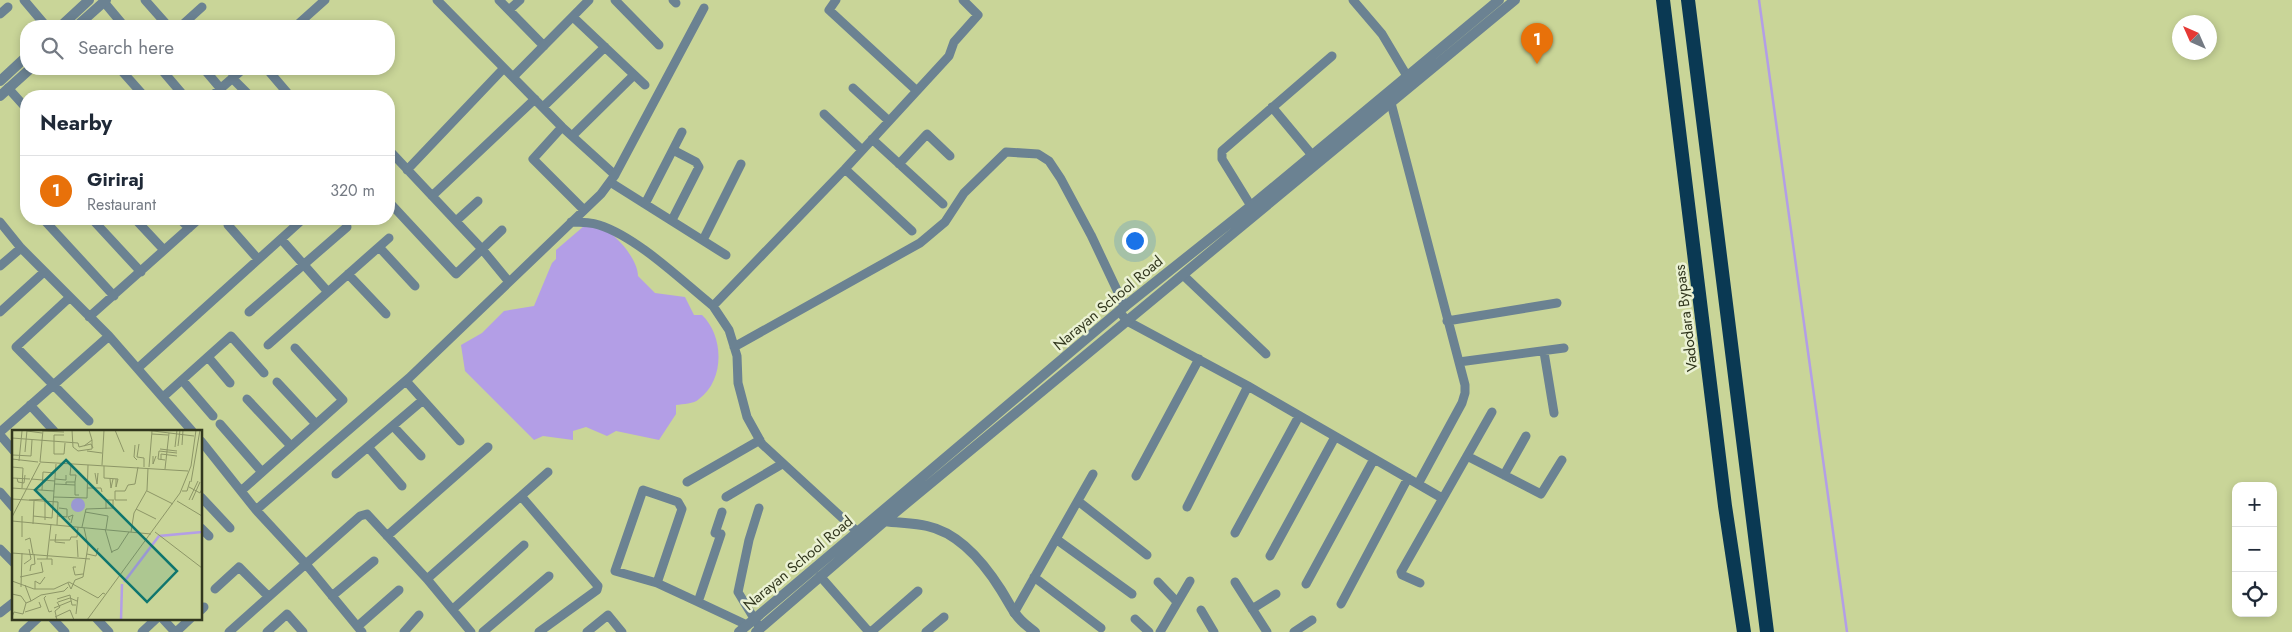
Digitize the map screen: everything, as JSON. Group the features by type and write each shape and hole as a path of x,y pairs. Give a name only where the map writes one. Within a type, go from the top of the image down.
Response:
{"highway":[{"name":"Vadodara Bypass","path":"1664,0 1725,506 1744,632"},
{"path":"1688,0 1767,632"}],"street":[{"path":"24,0 41,20"},
{"path":"67,20 89,0"},
{"path":"146,0 163,20"},
{"path":"303,20 325,0"},
{"path":"437,0 613,178 645,204 726,255"},
{"path":"499,0 544,46"},
{"path":"509,10 520,0"},
{"path":"513,78 589,0"},
{"path":"615,0 659,45"},
{"path":"836,0 829,10 917,91"},
{"path":"713,306 845,169 949,56 954,42 978,15 963,0"},
{"path":"1353,0 1382,34 1408,76"},
{"name":"Narayan School Road","path":"747,626 861,535 1122,309 1251,206 1499,0"},
{"path":"657,583 682,509 678,502 643,490 615,571 657,583 758,630 820,576 861,535 885,521 1515,0"},
{"path":"85,20 105,1 119,20"},
{"path":"0,14 8,7"},
{"path":"188,20 202,7"},
{"path":"256,510 406,380 572,222 613,178 704,8"},
{"path":"573,17 645,86"},
{"path":"543,107 605,47"},
{"path":"1251,206 1221,154 1225,148 1332,56"},
{"path":"0,80 20,62"},
{"path":"407,170 504,68"},
{"path":"0,96 23,75"},
{"path":"125,75 139,90"},
{"path":"165,75 179,90"},
{"path":"209,75 221,88"},
{"path":"219,90 236,75"},
{"path":"272,75 285,90"},
{"path":"572,135 633,76"},
{"path":"232,78 244,90"},
{"path":"8,88 20,101"},
{"path":"853,88 889,121"},
{"path":"432,196 535,99"},
{"path":"1391,103 1466,393 1418,484"},
{"path":"1272,107 1312,155"},
{"path":"824,114 862,150"},
{"path":"562,127 533,159 584,210"},
{"path":"645,204 682,132"},
{"path":"899,164 927,134 950,156"},
{"path":"872,139 944,204"},
{"path":"672,220 699,167 696,162 673,150"},
{"path":"734,347 920,243 945,222 964,193 1006,152 1038,154 1049,161 1087,227 1127,321 1248,386 1442,498"},
{"path":"395,157 482,249 509,282"},
{"path":"702,240 742,164"},
{"path":"845,169 912,231"},
{"path":"456,221 478,201"},
{"path":"395,208 456,274 502,230"},
{"path":"0,222 21,248 109,336 191,430"},
{"path":"572,222 598,224 631,242 661,263 713,306 728,330 734,347 737,356 738,383 747,417 760,440 782,464 861,535"},
{"path":"49,225 114,296"},
{"path":"98,225 141,272"},
{"path":"141,225 164,250"},
{"path":"186,225 189,228"},
{"path":"89,317 192,225"},
{"path":"228,225 258,259"},
{"path":"138,368 296,225"},
{"path":"249,312 347,227"},
{"path":"268,345 389,238"},
{"path":"281,239 328,292"},
{"path":"379,247 415,286"},
{"path":"0,266 21,248"},
{"path":"0,312 44,272"},
{"path":"348,274 386,314"},
{"path":"1183,275 1266,354"},
{"path":"69,298 16,347 89,421"},
{"path":"1447,321 1557,303"},
{"path":"12,448 0,433 109,336"},
{"path":"163,397 231,336 264,373"},
{"path":"241,491 343,400 295,348"},
{"path":"1459,362 1564,348"},
{"path":"1544,352 1554,413"},
{"path":"208,357 230,383"},
{"path":"1136,476 1199,359"},
{"path":"182,380 213,416"},
{"path":"406,380 460,441"},
{"path":"277,382 316,424"},
{"path":"1187,508 1248,386"},
{"path":"247,399 290,446"},
{"path":"336,474 423,400"},
{"path":"30,405 53,430"},
{"path":"1420,583 1402,575 1401,572 1492,412"},
{"path":"1235,533 1299,416"},
{"path":"220,424 262,472"},
{"path":"393,426 420,456"},
{"path":"1504,475 1526,436"},
{"path":"1270,556 1335,437"},
{"path":"687,482 760,440"},
{"path":"202,443 256,510 305,563 360,629 399,590"},
{"path":"368,447 402,486"},
{"path":"388,536 488,447"},
{"path":"1466,456 1541,494 1562,460"},
{"path":"1306,584 1374,459"},
{"path":"726,497 782,464"},
{"path":"427,578 548,472"},
{"path":"1014,613 1093,474"},
{"path":"1341,604 1408,478"},
{"path":"0,492 12,506"},
{"path":"521,496 598,586 597,590 540,632"},
{"path":"202,498 230,528"},
{"path":"1078,502 1148,555"},
{"path":"747,626 738,592 749,540 759,508"},
{"path":"698,602 721,534 715,533 722,512"},
{"path":"229,632 305,563 360,516 367,514 427,578 471,632"},
{"path":"885,521 927,526 957,539 978,558 1001,590 1019,620 1035,632"},
{"path":"202,529 209,536"},
{"path":"1056,539 1132,594"},
{"path":"453,609 524,545"},
{"path":"0,549 12,561"},
{"path":"332,596 374,561"},
{"path":"215,589 238,567 268,596"},
{"path":"483,632 549,576"},
{"path":"820,576 870,632 918,591"},
{"path":"1034,577 1101,628"},
{"path":"1160,632 1190,581"},
{"path":"1158,582 1177,602"},
{"path":"1235,582 1267,632"},
{"path":"1252,609 1276,594"},
{"path":"0,613 12,604"},
{"path":"1201,610 1214,632"},
{"path":"267,632 287,614 303,632"},
{"path":"587,632 608,615 622,632"},
{"path":"404,632 419,616"},
{"path":"926,632 944,617"},
{"path":"1135,619 1149,632"},
{"path":"23,632 36,620"},
{"path":"54,620 65,632"},
{"path":"98,620 109,632"},
{"path":"145,629 155,620"},
{"path":"164,620 175,632 189,620"},
{"path":"1294,632 1312,620"}],"shaded area":[{"path":"584,226 596,226 610,233 624,246 634,262 638,276 655,293 685,297 694,315 702,315 714,334 719,358 714,381 697,401 676,405 676,414 659,440 616,431 607,436 586,427 573,431 573,440 543,436 534,440 465,371 461,345 482,333 504,311 534,306 552,263 556,259 556,250"}],"waterway":[{"path":"1759,0 1847,632"}],"place":[{"name":"Giriraj","path":"1537,64"}]}
